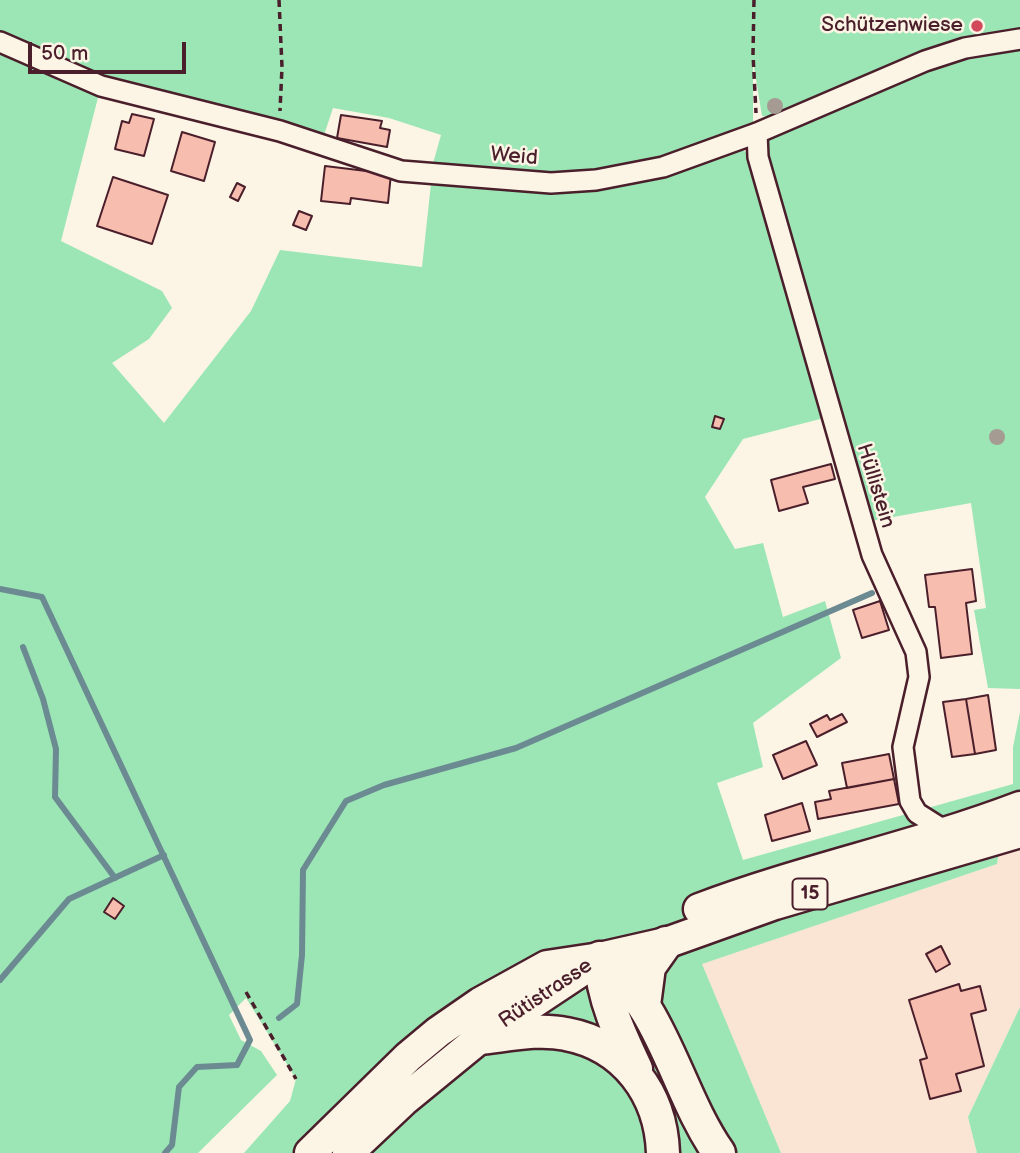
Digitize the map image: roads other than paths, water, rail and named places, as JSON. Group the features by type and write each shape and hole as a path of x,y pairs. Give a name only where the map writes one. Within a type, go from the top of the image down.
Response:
{"highway":[{"path":"644,1005 649,967 666,943"},
{"path":"600,958 621,973 644,1005 700,1123 719,1153"},
{"path":"600,958 602,986 612,1016 660,1124 663,1153"},
{"path":"480,1038 541,1032 565,1033 597,1042 623,1060 645,1086"}],"main road":[{"name":"15","path":"600,958 659,924 768,883 947,832 1020,807"},
{"name":"15","path":"600,958 666,943 775,904 1020,832"},
{"name":"Rütistrasse","path":"348,1153 403,1101 480,1038 600,958"},
{"name":"Rütistrasse","path":"310,1153 408,1056 480,1003 547,966 600,958"}],"street":[{"name":"Weid","path":"0,41 101,86 280,131 401,171 551,183 596,180 663,167 757,133 925,61 965,48 1020,39"},
{"name":"Hüllistein","path":"757,133 758,157 830,416 872,555 916,652 919,677 903,747 910,801 917,813 947,832"}],"waterway":[{"path":"0,589 42,597 250,1040 237,1065 197,1067 179,1087 172,1145 165,1153"},
{"path":"279,1018 297,1004 302,955 303,870 346,801 384,785 516,748 872,593"},
{"path":"23,647 43,699 56,749 55,797 115,878"},
{"path":"0,980 69,899 164,855"}],"place":[{"name":"Schützenwiese","path":"977,26"}]}
